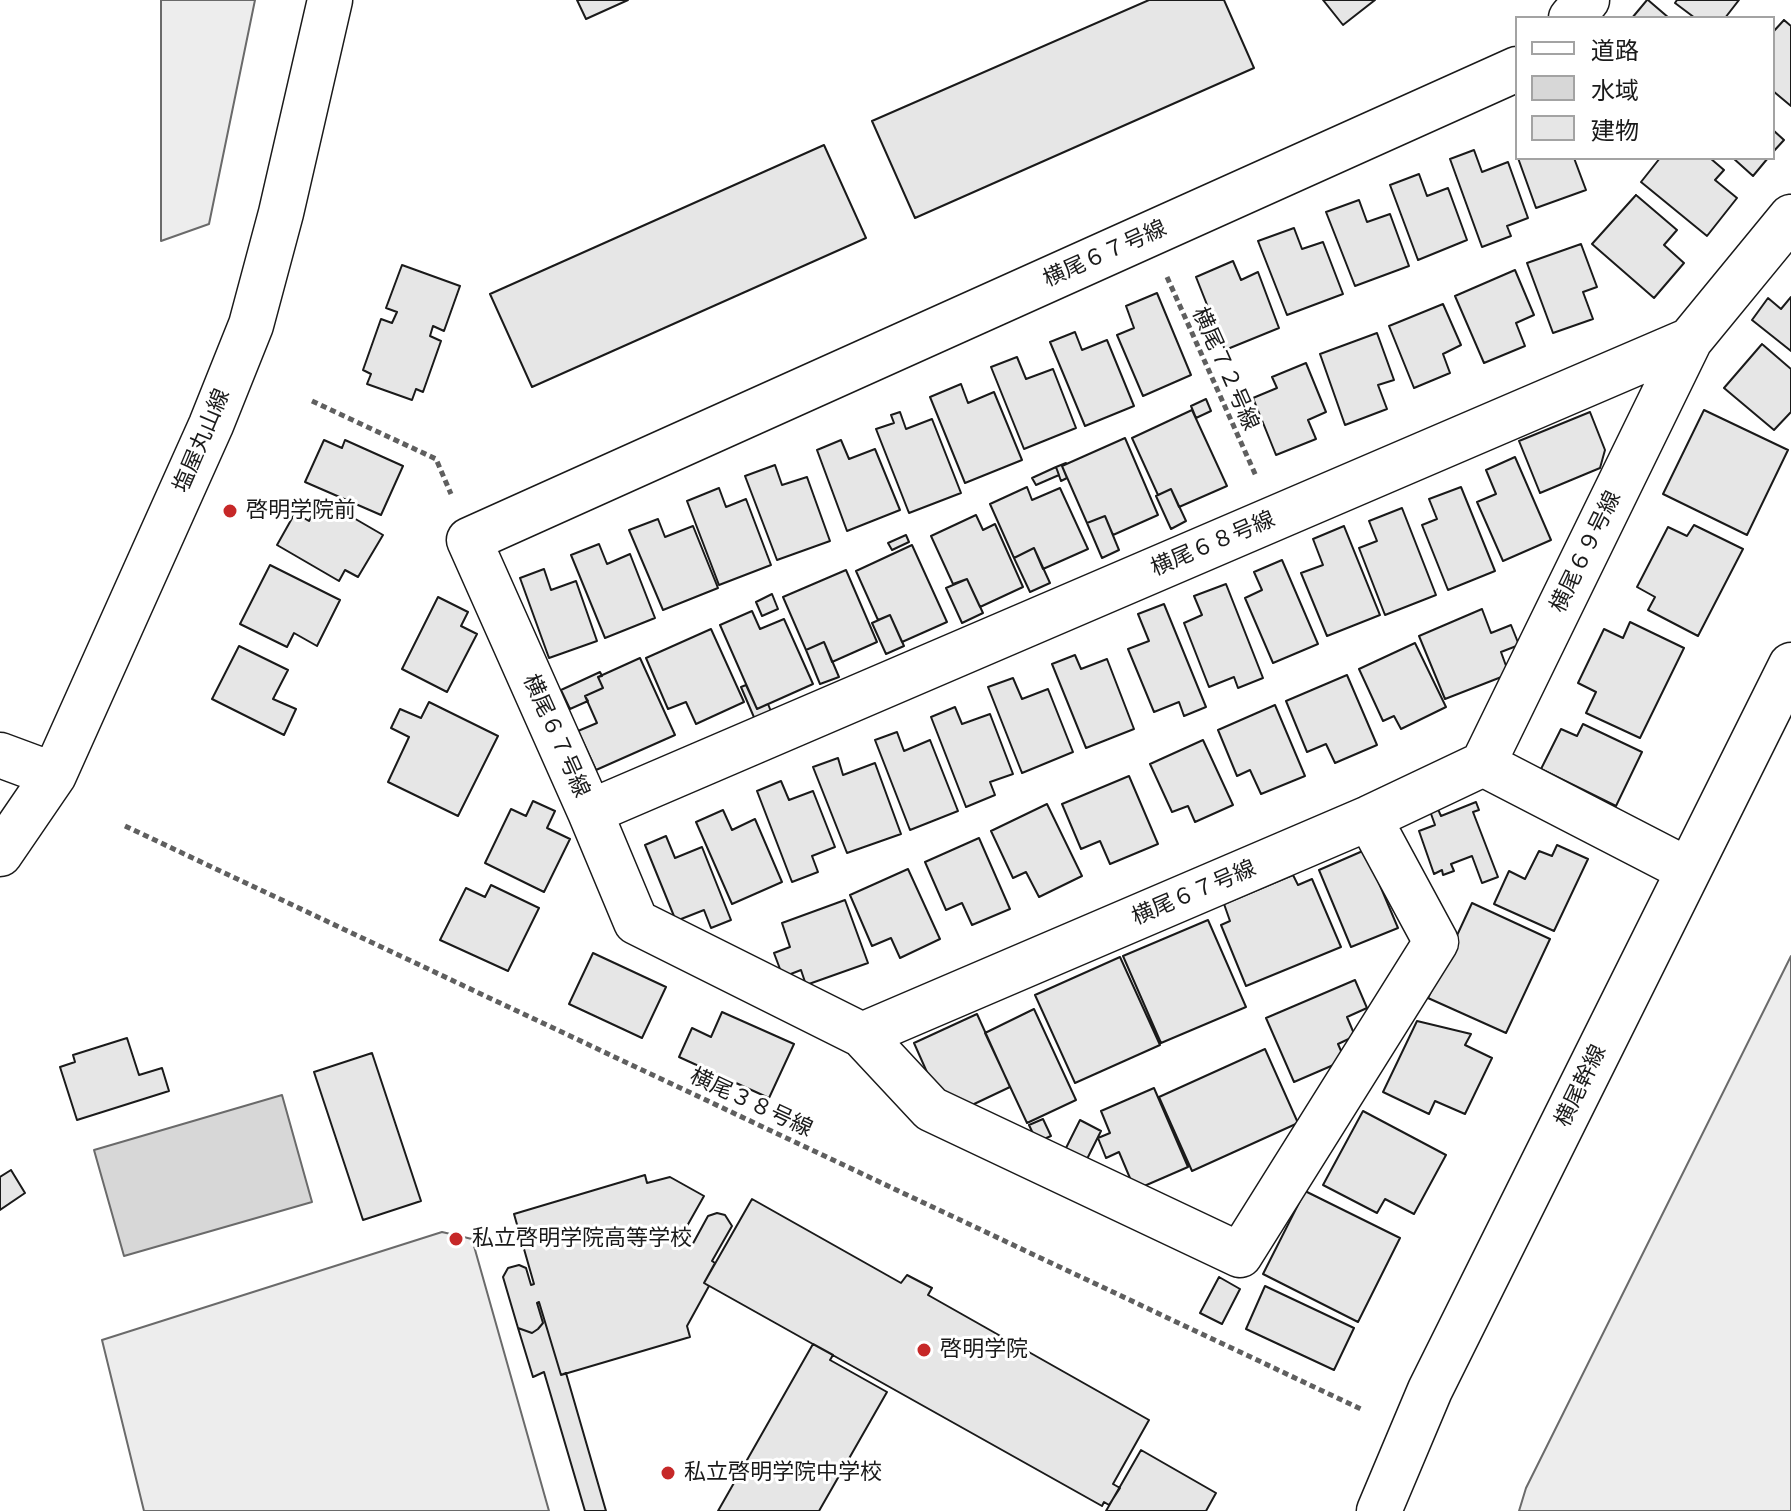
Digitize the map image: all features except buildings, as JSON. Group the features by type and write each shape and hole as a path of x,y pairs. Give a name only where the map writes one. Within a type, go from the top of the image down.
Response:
{"street":[{"name":"塩屋丸山線","path":"0,854 54,775 211,425 251,325 281,213 330,0"},
{"path":"1573,16 1587,0"},
{"name":"横尾６７号線","path":"1483,764 1369,818 862,1035 636,922 469,540 1515,70"},
{"name":"横尾６８号線","path":"590,812 1690,340 1791,217"},
{"name":"横尾６９号線","path":"1483,764 1690,340"},
{"name":"横尾幹線","path":"1379,1511 1430,1390 1791,665"},
{"path":"0,755 54,775"},
{"path":"1483,764 1688,870"},
{"path":"862,1035 931,1109 1240,1255 1436,942 1369,818"}],"path":[{"name":"横尾７２号線","path":"1147,235 1274,517"},
{"path":"312,401 436,459 469,540"},
{"name":"横尾３８号線","path":"125,826 1363,1410"}],"shaded area":[{"path":"161,0 255,0 209,224 161,241"},
{"path":"1791,956 1791,1511 1519,1511 1526,1488"},
{"path":"442,1232 472,1239 549,1511 144,1511 102,1340"}],"water":[{"path":"282,1095 312,1202 124,1256 94,1150"}],"place":[{"name":"啓明学院前","path":"230,511"},
{"name":"私立啓明学院高等学校","path":"456,1239"},
{"name":"啓明学院","path":"924,1350"},
{"name":"私立啓明学院中学校","path":"668,1473"}]}
